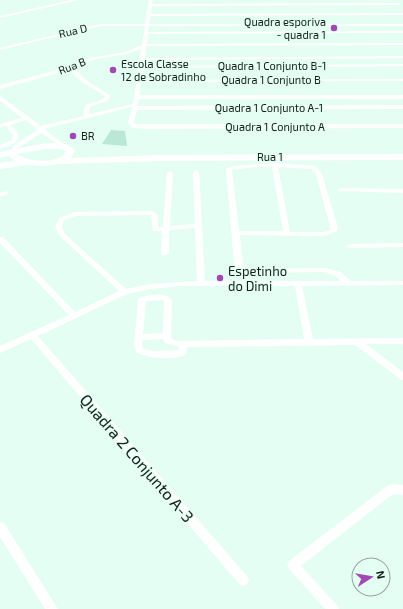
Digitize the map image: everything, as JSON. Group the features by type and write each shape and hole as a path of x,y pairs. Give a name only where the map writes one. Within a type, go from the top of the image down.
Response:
{"main road":[{"path":"0,155 33,146 67,148 102,156 136,159"},
{"path":"58,161 69,156 67,148"},
{"path":"14,151 12,156 15,159 26,163"},
{"name":"Rua 1","path":"136,159 274,161 403,157"},
{"path":"0,166 58,161 136,159"}],"street":[{"path":"0,17 77,0"},
{"path":"397,2 403,11"},
{"path":"135,107 150,3 403,2"},
{"path":"149,15 403,14"},
{"name":"Rua D","path":"0,49 95,26 403,25"},
{"path":"145,33 403,32"},
{"path":"144,46 403,44"},
{"name":"Rua B","path":"0,87 71,68 91,59 127,53 144,46"},
{"name":"Quadra 1 Conjunto B-1","path":"142,58 403,57"},
{"name":"Quadra 1 Conjunto B-1","path":"140,67 403,65"},
{"path":"71,68 84,81 108,95 108,98 105,100 88,106 86,110 87,116"},
{"name":"Quadra 1 Conjunto B","path":"138,81 403,80"},
{"name":"Quadra 1 Conjunto A-1","path":"136,97 403,97"},
{"path":"0,98 67,148"},
{"path":"94,103 107,112"},
{"name":"Quadra 1 Conjunto A-1","path":"14,151 16,146 41,129 87,116 135,107 403,107"},
{"name":"Quadra 1 Conjunto A","path":"135,107 132,124 138,127 403,126"},
{"path":"0,126 27,118"},
{"path":"0,147 14,141 16,138 16,135 7,124"},
{"path":"33,135 48,134"},
{"path":"236,233 324,234 334,231 335,228 317,170 310,166 274,161 229,169 228,172 236,233 238,264 243,270 326,270 338,274 349,283"},
{"path":"274,161 287,233"},
{"path":"196,172 201,284"},
{"path":"165,253 170,174"},
{"path":"341,190 403,191"},
{"path":"124,292 62,235 58,230 58,225 63,217 85,214 151,213 155,215 155,230 199,226"},
{"path":"0,239 74,315"},
{"path":"350,246 403,245"},
{"path":"298,283 309,342"},
{"path":"0,350 124,292 138,288 201,284 403,283"},
{"path":"183,344 183,353 146,354 140,351 138,345 142,300 164,297 168,300 167,336 171,343 403,341"},
{"name":"Quadra 2 Conjunto A-3","path":"32,335 243,580"},
{"path":"139,337 167,336"},
{"path":"357,342 403,377"},
{"path":"333,609 294,565 391,489 403,490"},
{"path":"0,527 52,609"}],"green space":[{"path":"111,130 125,131 127,146 102,144"}],"place":[{"name":"Quadra esporiva - quadra 1","path":"334,28"},
{"name":"Escola Classe 12 de Sobradinho","path":"113,70"},
{"name":"BR","path":"73,136"},
{"name":"Espetinho do Dimi","path":"220,278"}]}
